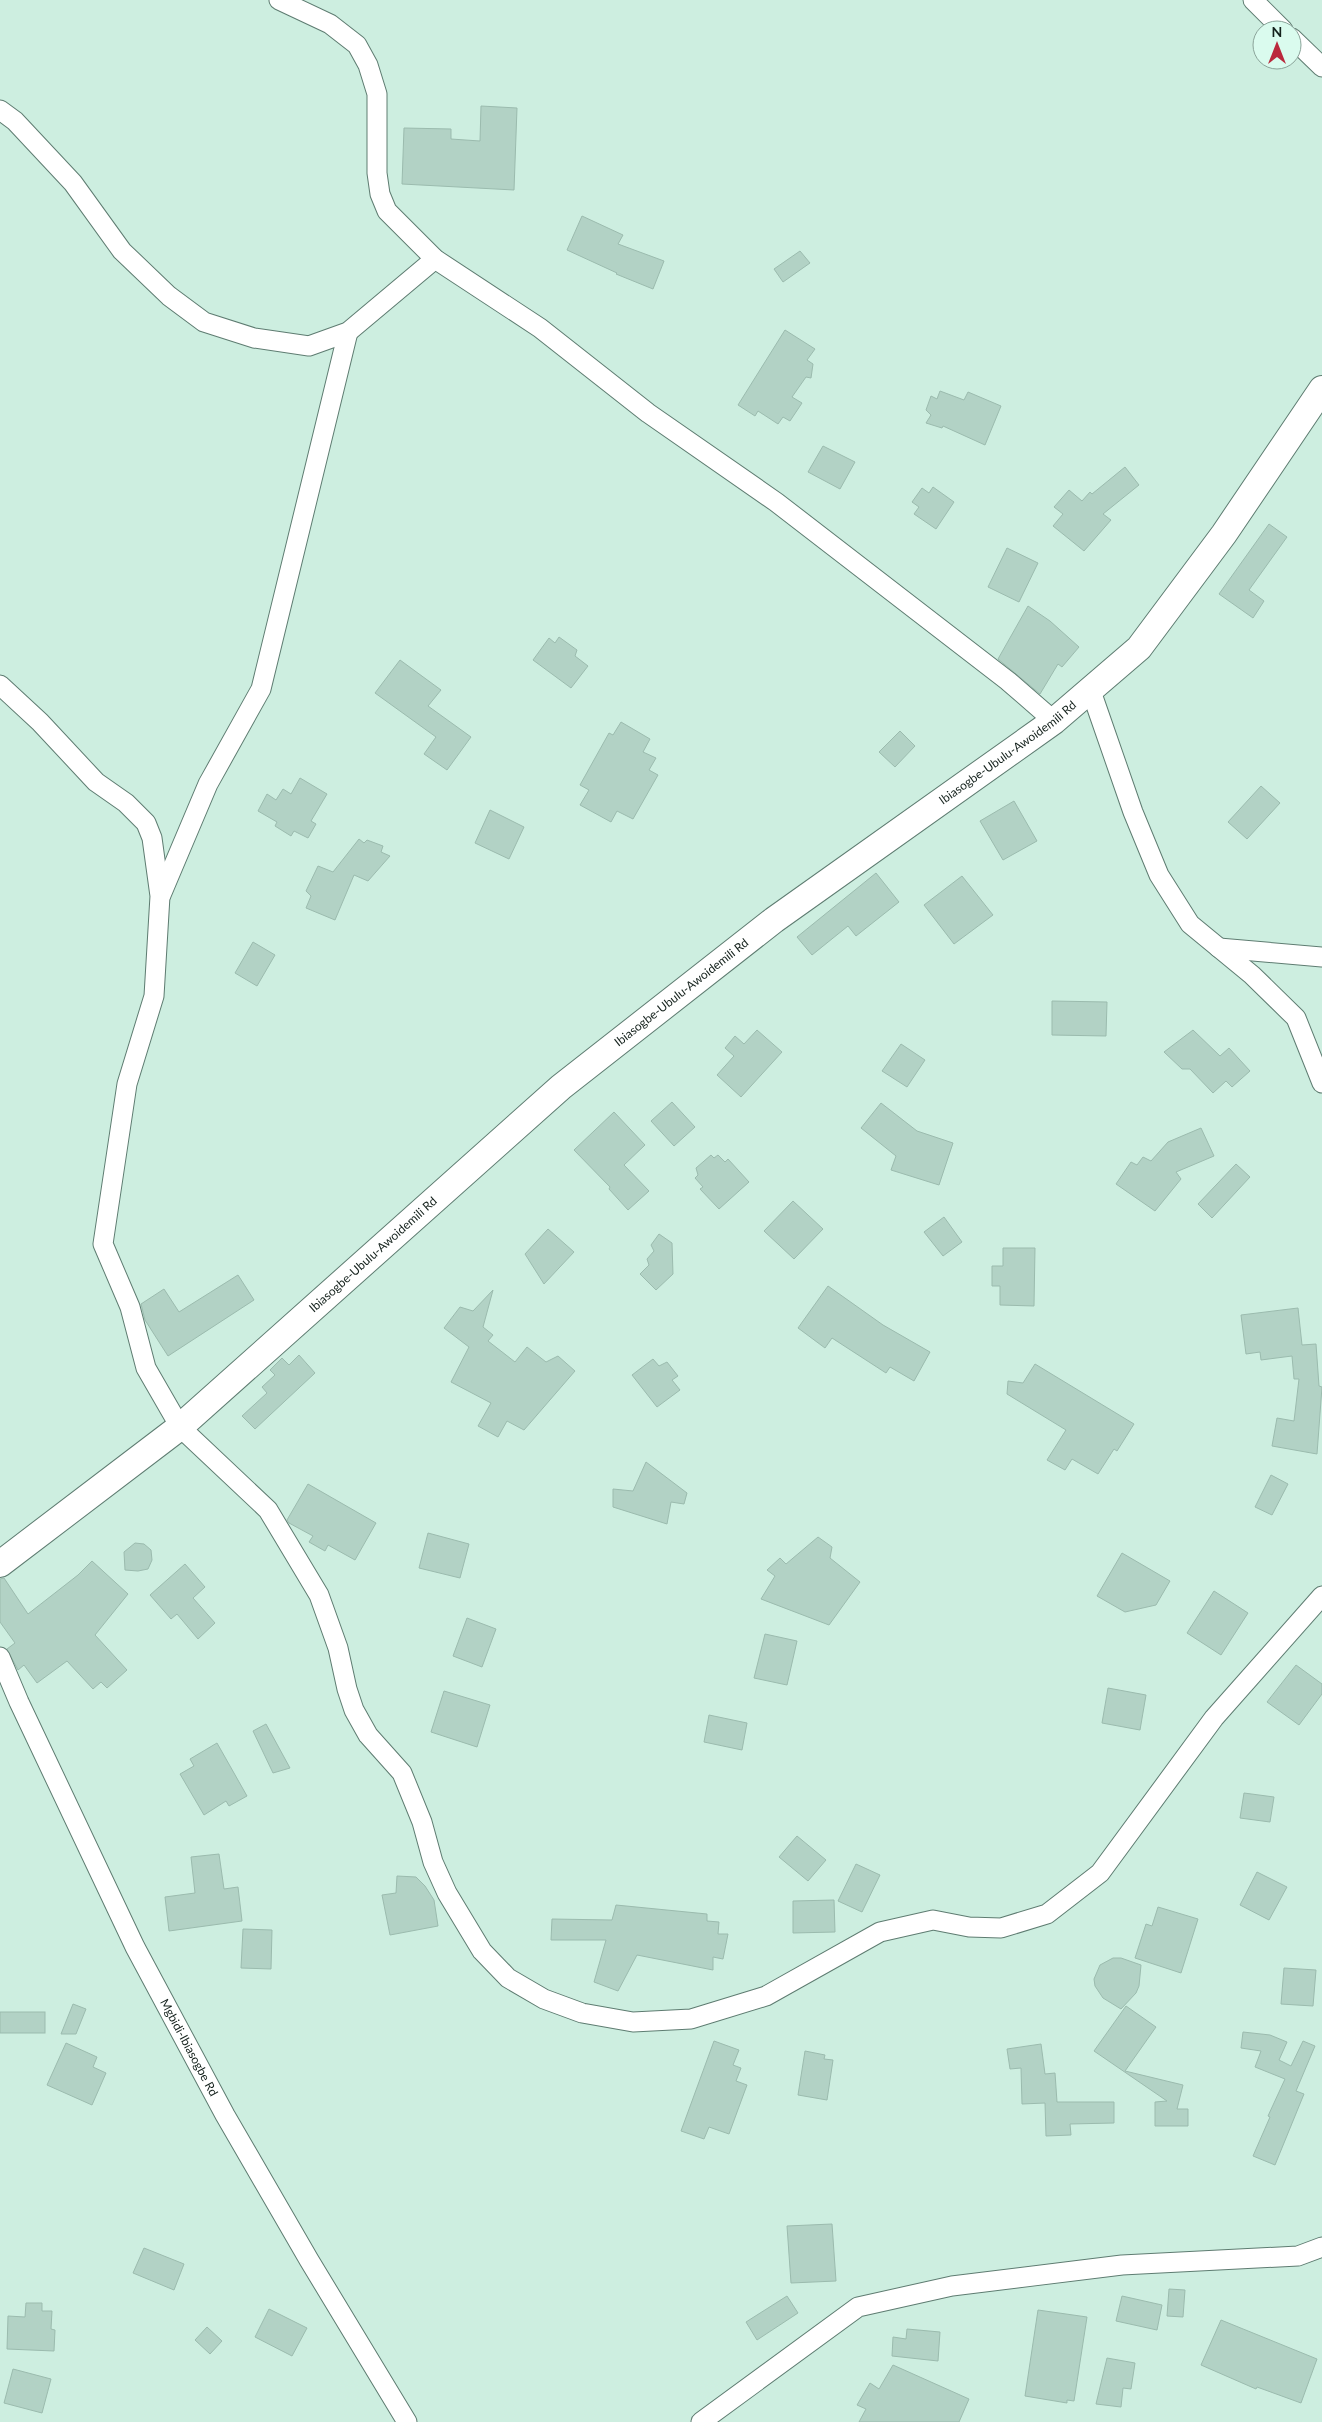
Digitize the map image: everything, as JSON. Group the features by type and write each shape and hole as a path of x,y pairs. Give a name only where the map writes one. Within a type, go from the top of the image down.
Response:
{"street":[{"path":"279,0 330,24 357,45 368,65 376,94 377,173 380,194 387,211 434,259 540,328 648,413 776,502 1008,681 1054,721"},
{"path":"1253,0 1273,20"},
{"path":"1302,48 1322,67"},
{"path":"0,110 15,121 73,183 122,251 168,296 204,322 254,338 309,346 348,332 434,259"},
{"path":"160,896 208,784 261,689 348,332"},
{"name":"Ibiasogbe-Ubulu-Awoidemili Rd","path":"0,1564 180,1427 561,1086 774,920 1054,721 1091,691 1139,648 1224,534 1322,390"},
{"path":"0,685 40,722 96,782 126,803 146,823 152,838 160,896 154,996 127,1084 103,1244 130,1307 146,1368 180,1427 268,1510 319,1595 338,1648 347,1689 354,1710 368,1735 402,1773 422,1822 433,1862 447,1893 482,1951 508,1978 544,1999 582,2013 632,2022 691,2019 766,1996 880,1932 907,1924 933,1920 969,1927 1000,1928 1047,1914 1100,1873 1214,1718 1322,1596"},
{"path":"1091,691 1133,812 1159,875 1190,924 1296,1018 1322,1083"},
{"path":"152,838 163,848 180,847"},
{"path":"1218,948 1322,957"},
{"name":"Mgbidi-Ibiasogbe Rd","path":"0,1657 18,1702 135,1948 225,2115 309,2260 407,2422"},
{"path":"701,2422 858,2307 952,2286 1122,2265 1298,2256 1322,2248"}],"building":[{"path":"481,106 517,108 514,190 402,184 404,128 451,129 451,139 480,141"},
{"path":"582,216 623,235 618,244 664,261 653,289 616,274 567,250"},
{"path":"800,251 810,263 783,282 774,269"},
{"path":"785,330 815,349 807,360 813,364 811,378 806,377 792,397 802,403 790,421 783,417 778,424 758,411 755,416 738,405"},
{"path":"940,391 964,400 968,392 1001,406 985,445 943,426 942,428 926,423 931,415 926,410 931,396 937,399"},
{"path":"823,446 855,462 840,489 808,472"},
{"path":"1125,467 1139,485 1103,514 1111,520 1084,551 1053,526 1063,514 1054,507 1069,490 1082,501 1090,492 1092,494"},
{"path":"933,487 954,502 936,529 914,514 919,507 912,502 922,488 929,493"},
{"path":"1269,524 1287,537 1249,590 1264,601 1253,618 1219,594"},
{"path":"1007,548 1038,563 1019,602 988,587"},
{"path":"1028,606 1050,621 1079,647 1062,667 1058,664 1040,694 998,659"},
{"path":"559,637 577,650 575,656 588,666 571,688 533,660 549,638 555,643"},
{"path":"400,660 441,690 428,706 471,737 447,770 424,754 436,737 375,693"},
{"path":"621,722 650,739 643,752 656,758 649,770 658,775 633,819 617,811 611,822 580,805 589,790 580,785 609,733 613,735"},
{"path":"900,731 915,746 895,767 879,752"},
{"path":"300,778 327,794 311,821 316,824 308,838 294,831 291,836 275,826 277,822 258,811 267,794 276,800 283,789 291,794"},
{"path":"1261,786 1280,803 1247,839 1228,822"},
{"path":"1014,801 1037,841 1003,860 980,821"},
{"path":"490,810 524,827 509,859 475,843"},
{"path":"359,839 364,843 367,840 383,846 381,852 390,856 368,881 354,875 335,920 306,908 311,896 306,891 318,866 333,872"},
{"path":"876,873 899,902 856,936 848,926 812,955 797,937"},
{"path":"962,876 993,915 954,944 924,905"},
{"path":"253,942 275,955 257,986 235,973"},
{"path":"1052,1001 1107,1002 1106,1036 1052,1035"},
{"path":"757,1030 782,1052 741,1097 717,1075 734,1056 725,1048 735,1036 744,1044"},
{"path":"1193,1030 1220,1056 1229,1048 1250,1071 1232,1087 1226,1081 1213,1093 1190,1069 1182,1069 1164,1052"},
{"path":"901,1044 925,1060 907,1087 882,1071"},
{"path":"672,1102 695,1127 674,1146 651,1121"},
{"path":"881,1103 917,1131 953,1143 939,1185 891,1170 896,1156 861,1128"},
{"path":"614,1112 645,1145 624,1165 649,1191 628,1210 609,1189 610,1187 574,1150"},
{"path":"1201,1128 1214,1156 1176,1172 1181,1179 1155,1211 1116,1184 1131,1162 1137,1165 1143,1157 1151,1161 1168,1142"},
{"path":"711,1155 714,1158 718,1155 725,1162 728,1159 749,1182 719,1209 700,1189 703,1187 695,1178 698,1175 696,1168"},
{"path":"1236,1164 1250,1177 1212,1218 1198,1204"},
{"path":"793,1201 823,1229 794,1259 764,1231"},
{"path":"944,1217 962,1242 943,1256 924,1232"},
{"path":"548,1229 574,1252 544,1284 525,1254"},
{"path":"659,1234 672,1243 673,1274 656,1290 640,1274 649,1265 647,1259 654,1251 651,1245"},
{"path":"1003,1248 1035,1248 1034,1306 1000,1305 1000,1286 992,1286 992,1266 1003,1266"},
{"path":"238,1275 254,1300 168,1356 145,1320 141,1304 164,1289 179,1312"},
{"path":"828,1286 883,1325 930,1352 914,1381 890,1367 886,1373 832,1338 825,1348 798,1328"},
{"path":"493,1290 483,1327 493,1335 488,1341 515,1362 527,1347 546,1362 558,1356 575,1371 524,1430 507,1421 498,1437 478,1426 491,1403 451,1382 469,1347 444,1328 460,1307 473,1311"},
{"path":"1298,1308 1302,1345 1316,1344 1319,1386 1322,1387 1317,1454 1272,1446 1277,1418 1294,1421 1299,1379 1294,1379 1292,1356 1261,1360 1260,1352 1246,1354 1241,1315"},
{"path":"299,1355 315,1373 255,1429 242,1416 267,1393 262,1387 275,1375 270,1370 282,1358 289,1365"},
{"path":"653,1359 659,1366 667,1362 678,1376 672,1380 680,1390 657,1407 632,1375"},
{"path":"1035,1364 1134,1424 1117,1451 1114,1449 1098,1474 1072,1459 1065,1470 1047,1460 1066,1430 1007,1394 1008,1381 1023,1383"},
{"path":"646,1462 687,1493 684,1504 671,1502 667,1524 613,1507 613,1489 633,1491"},
{"path":"1271,1475 1288,1484 1272,1515 1255,1507"},
{"path":"308,1484 376,1523 355,1560 328,1545 325,1551 309,1542 313,1536 289,1523 287,1520"},
{"path":"428,1533 469,1544 460,1578 419,1568"},
{"path":"818,1537 832,1547 830,1558 860,1582 829,1625 761,1599 775,1576 767,1570 780,1558 786,1564"},
{"path":"135,1543 144,1544 151,1550 152,1560 148,1569 138,1571 125,1570 124,1552"},
{"path":"1122,1553 1170,1581 1156,1605 1125,1612 1097,1596"},
{"path":"92,1561 128,1594 95,1635 127,1670 107,1688 101,1682 93,1689 67,1661 37,1683 24,1665 18,1670 7,1649 15,1643 0,1622 0,1579 4,1578 28,1614 78,1575"},
{"path":"185,1564 205,1587 193,1598 215,1623 198,1639 177,1614 171,1619 150,1595"},
{"path":"1214,1591 1248,1613 1221,1655 1187,1633"},
{"path":"467,1618 496,1629 482,1667 453,1656"},
{"path":"765,1634 797,1641 787,1685 754,1678"},
{"path":"1296,1665 1322,1684 1322,1694 1299,1725 1267,1702"},
{"path":"1108,1688 1146,1695 1140,1730 1102,1723"},
{"path":"444,1691 490,1705 477,1747 431,1732"},
{"path":"709,1715 747,1723 742,1750 704,1742"},
{"path":"266,1724 290,1768 273,1773 253,1731"},
{"path":"217,1743 247,1796 229,1806 226,1801 204,1815 180,1774 194,1766 190,1759"},
{"path":"1244,1793 1274,1797 1270,1822 1240,1818"},
{"path":"797,1836 826,1860 808,1881 779,1857"},
{"path":"219,1854 224,1889 238,1887 242,1921 169,1931 165,1897 195,1893 191,1857"},
{"path":"856,1864 880,1875 862,1912 838,1901"},
{"path":"1257,1872 1287,1887 1269,1920 1240,1905"},
{"path":"397,1876 416,1877 425,1886 434,1900 438,1926 390,1935 382,1895 396,1893"},
{"path":"834,1900 835,1932 793,1933 793,1901"},
{"path":"616,1905 707,1914 707,1921 719,1922 718,1934 728,1934 723,1959 713,1957 713,1970 637,1955 618,1991 594,1982 606,1940 551,1940 552,1919 612,1920"},
{"path":"1158,1907 1198,1919 1181,1973 1135,1958 1146,1924 1152,1926"},
{"path":"243,1929 272,1930 271,1969 241,1968"},
{"path":"1113,1958 1121,1958 1141,1965 1139,1986 1136,1993 1121,2009 1103,1998 1095,1986 1094,1979 1100,1965"},
{"path":"1284,1968 1316,1970 1313,2006 1281,2004"},
{"path":"73,2004 86,2009 76,2034 61,2034"},
{"path":"1126,2006 1156,2027 1125,2071 1183,2085 1177,2109 1188,2109 1188,2126 1155,2126 1155,2102 1167,2101 1094,2051"},
{"path":"0,2012 45,2012 45,2033 0,2033"},
{"path":"1243,2032 1270,2035 1287,2042 1279,2060 1291,2066 1303,2041 1315,2046 1296,2091 1304,2094 1275,2165 1253,2156 1285,2079 1255,2067 1261,2051 1241,2048"},
{"path":"714,2041 739,2050 733,2065 741,2068 736,2081 747,2085 729,2134 709,2127 704,2139 681,2131"},
{"path":"66,2043 97,2057 93,2067 106,2073 92,2105 47,2085"},
{"path":"1041,2044 1045,2074 1055,2073 1057,2102 1114,2102 1114,2123 1070,2124 1071,2135 1046,2136 1045,2103 1022,2104 1021,2068 1010,2069 1007,2049"},
{"path":"805,2051 825,2055 824,2059 833,2060 827,2100 798,2095"},
{"path":"832,2224 836,2281 791,2283 787,2226"},
{"path":"144,2248 184,2264 174,2290 133,2273"},
{"path":"1169,2289 1185,2290 1183,2317 1167,2316"},
{"path":"787,2296 798,2313 757,2340 746,2322"},
{"path":"1122,2296 1162,2305 1157,2330 1116,2321"},
{"path":"26,2303 42,2303 42,2311 52,2311 51,2329 55,2330 54,2351 7,2349 8,2316 25,2317"},
{"path":"269,2309 307,2328 292,2356 255,2337"},
{"path":"1038,2310 1087,2317 1074,2401 1067,2400 1067,2403 1025,2396"},
{"path":"1221,2320 1317,2359 1301,2403 1257,2387 1256,2389 1201,2365"},
{"path":"207,2327 222,2341 210,2354 195,2340"},
{"path":"907,2329 940,2332 938,2361 892,2356 893,2337 906,2339"},
{"path":"1107,2358 1135,2363 1131,2389 1123,2388 1121,2407 1096,2404"},
{"path":"893,2365 969,2399 959,2422 859,2422 866,2409 857,2405 870,2383 879,2389"},
{"path":"13,2369 51,2379 42,2413 4,2403"}]}
